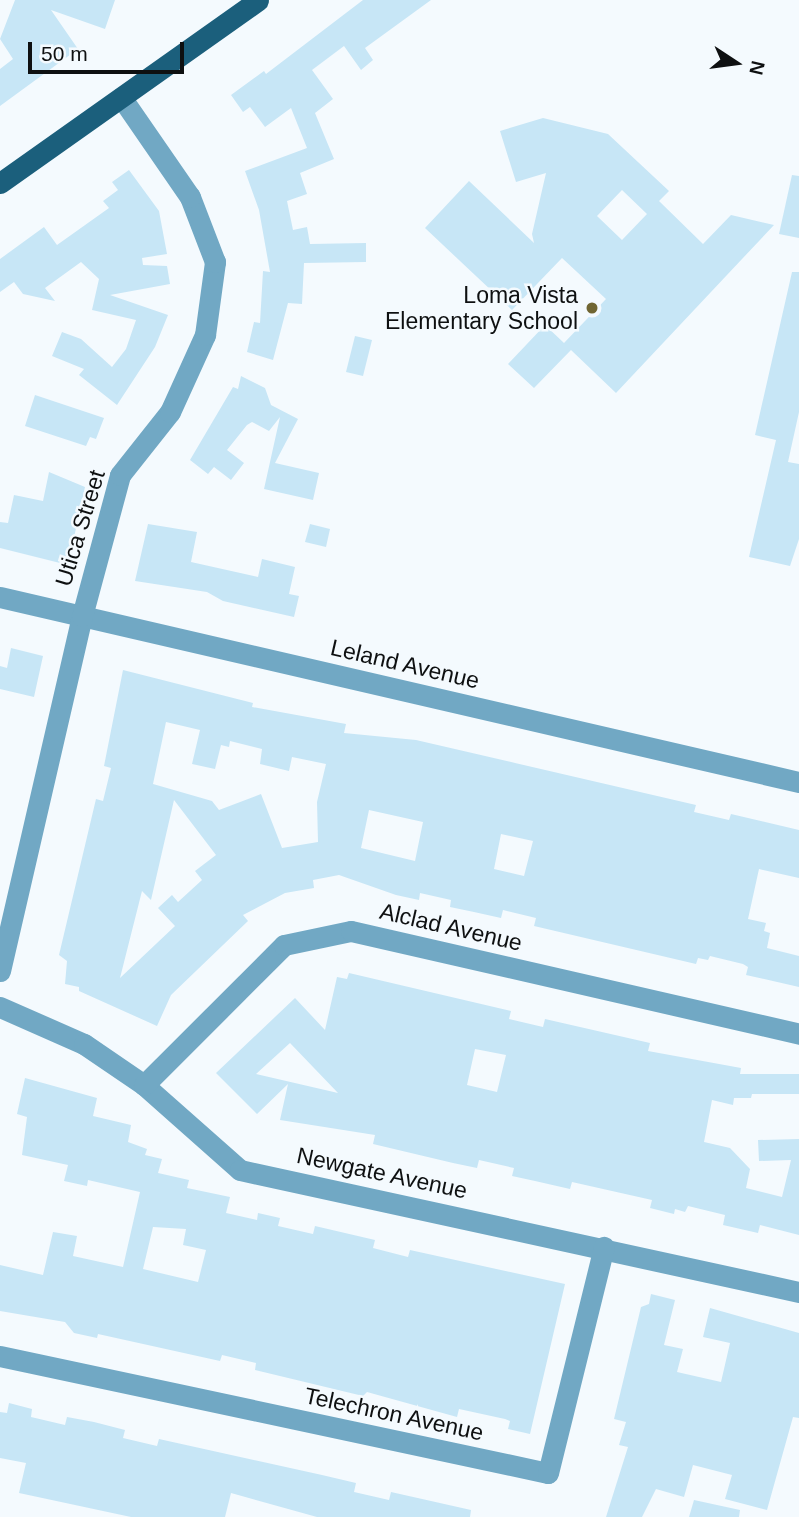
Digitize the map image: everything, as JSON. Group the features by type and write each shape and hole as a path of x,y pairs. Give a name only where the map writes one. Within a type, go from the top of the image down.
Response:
{"main road":[{"path":"0,183 121,97 233,7 258,0"}],"street":[{"name":"Utica Street","path":"0,971 82,616 120,474 170,411 205,335 215,262 190,197 121,97"},
{"name":"Leland Avenue","path":"0,597 799,782"},
{"name":"Alclad Avenue","path":"144,1085 284,945 352,930 799,1034"},
{"name":"Newgate Avenue","path":"0,1007 85,1044 144,1085 240,1170 604,1247 799,1292"},
{"name":"Telechron Avenue","path":"0,1356 548,1474 604,1247"}],"building":[{"path":"15,0 115,0 105,29 51,10 78,49 0,106 0,69 13,59 0,39"},
{"path":"363,0 431,0 365,48 373,60 361,70 344,46 312,70 333,99 315,113 334,159 300,173 307,194 287,201 293,230 307,227 310,244 366,243 366,262 304,263 302,304 288,303 273,360 247,352 254,322 260,323 263,271 270,272 259,210 245,171 307,148 291,108 265,127 250,107 243,112 231,95 264,71 266,74"},
{"path":"543,118 608,134 669,191 659,201 703,244 731,215 774,225 616,393 571,350 534,388 508,364 545,325 564,343 606,299 562,258 512,310 425,228 469,181 534,243 532,234 546,173 516,182 500,131","holes":["622,190 647,214 622,240 597,216"]},
{"path":"129,170 159,211 167,254 142,258 143,265 167,266 170,284 110,295 168,315 155,347 117,405 79,375 84,369 52,356 62,332 81,339 112,367 126,349 136,320 92,310 99,279 81,262 45,288 55,301 23,294 14,282 0,292 0,259 44,227 57,245 109,208 103,201 118,190 112,182"},
{"path":"792,175 799,176 799,238 779,234"},
{"path":"792,272 799,272 799,412 788,462 799,464 799,539 790,566 749,557 776,440 755,435"},
{"path":"355,336 372,340 363,376 346,372"},
{"path":"241,376 265,388 271,405 298,419 275,463 319,473 313,500 264,489 280,417 269,431 252,422 247,425 227,450 244,463 231,480 214,467 208,474 190,460 233,387 238,389"},
{"path":"35,395 104,418 96,439 90,437 86,446 25,426"},
{"path":"49,472 85,487 68,565 0,548 0,522 8,523 14,495 43,501"},
{"path":"148,524 197,532 191,562 258,577 262,559 295,567 289,594 299,596 294,617 223,601 207,592 135,581"},
{"path":"310,524 330,529 326,547 305,542"},
{"path":"11,648 43,656 34,697 0,689 0,666 7,668"},
{"path":"123,670 253,703 252,707 346,724 344,733 416,740 696,805 694,812 729,820 731,814 799,830 799,878 759,869 748,919 766,923 764,931 770,933 767,948 799,956 799,987 746,975 748,967 743,964 710,956 708,960 698,958 696,964 534,926 536,918 503,910 501,918 450,907 451,900 420,893 419,900 396,895 339,875 313,880 314,888 285,893 243,915 248,921 171,995 157,1026 79,991 79,987 65,984 67,961 59,955 96,799 103,801 111,768 104,766","holes":["166,722 200,730 192,764 215,769 221,745 229,747 230,741 262,749 260,764 289,771 292,757 326,764 317,802 318,842 282,848 261,794 219,810 212,801 153,784","174,800 216,855 195,871 202,880 178,902 172,895 158,908 175,926 120,978 142,891 151,900","369,810 423,822 415,861 361,848","501,834 533,841 524,876 494,869"]},
{"path":"349,973 511,1011 509,1019 543,1027 545,1019 650,1043 648,1051 741,1068 740,1074 799,1074 799,1094 752,1094 751,1098 734,1098 733,1105 712,1100 704,1142 730,1148 750,1169 746,1188 782,1197 791,1160 759,1161 758,1140 799,1139 799,1235 760,1225 758,1233 723,1225 725,1215 688,1206 685,1212 675,1209 674,1214 650,1208 652,1200 572,1182 570,1189 512,1176 514,1168 479,1160 477,1168 373,1144 375,1135 280,1120 288,1084 257,1114 216,1073 295,998 325,1030 337,977 347,979","holes":["290,1043 338,1093 256,1074","475,1049 506,1055 497,1092 467,1085"]},
{"path":"25,1078 97,1098 93,1116 131,1125 128,1142 147,1149 145,1155 162,1159 158,1173 189,1180 187,1188 230,1197 226,1213 257,1220 258,1213 280,1218 278,1226 313,1234 315,1226 375,1240 373,1248 408,1257 410,1250 565,1284 530,1434 508,1429 510,1421 505,1419 459,1409 457,1417 367,1392 363,1396 255,1370 256,1363 222,1355 220,1361 98,1334 97,1338 74,1333 65,1322 0,1311 0,1265 43,1275 53,1232 77,1236 73,1256 123,1267 140,1192 88,1180 87,1186 64,1181 68,1165 22,1155 27,1117 17,1114","holes":["153,1227 186,1229 183,1245 206,1250 198,1282 143,1269"]},
{"path":"651,1294 675,1300 664,1345 683,1349 677,1372 721,1382 730,1343 703,1337 710,1308 799,1333 799,1418 793,1417 767,1510 725,1499 732,1475 693,1465 684,1497 656,1489 642,1517 606,1517 628,1447 619,1445 626,1422 614,1419 641,1307 649,1304"},
{"path":"9,1403 32,1409 31,1417 65,1425 67,1417 94,1422 125,1430 123,1438 157,1446 159,1439 322,1475 356,1483 354,1492 389,1500 391,1492 471,1510 470,1517 317,1517 231,1493 225,1517 131,1517 19,1493 26,1463 0,1458 0,1412 7,1413"},
{"path":"694,1500 740,1510 739,1517 689,1517"}],"place":[{"name":"Loma Vista Elementary School","path":"592,308"}]}
